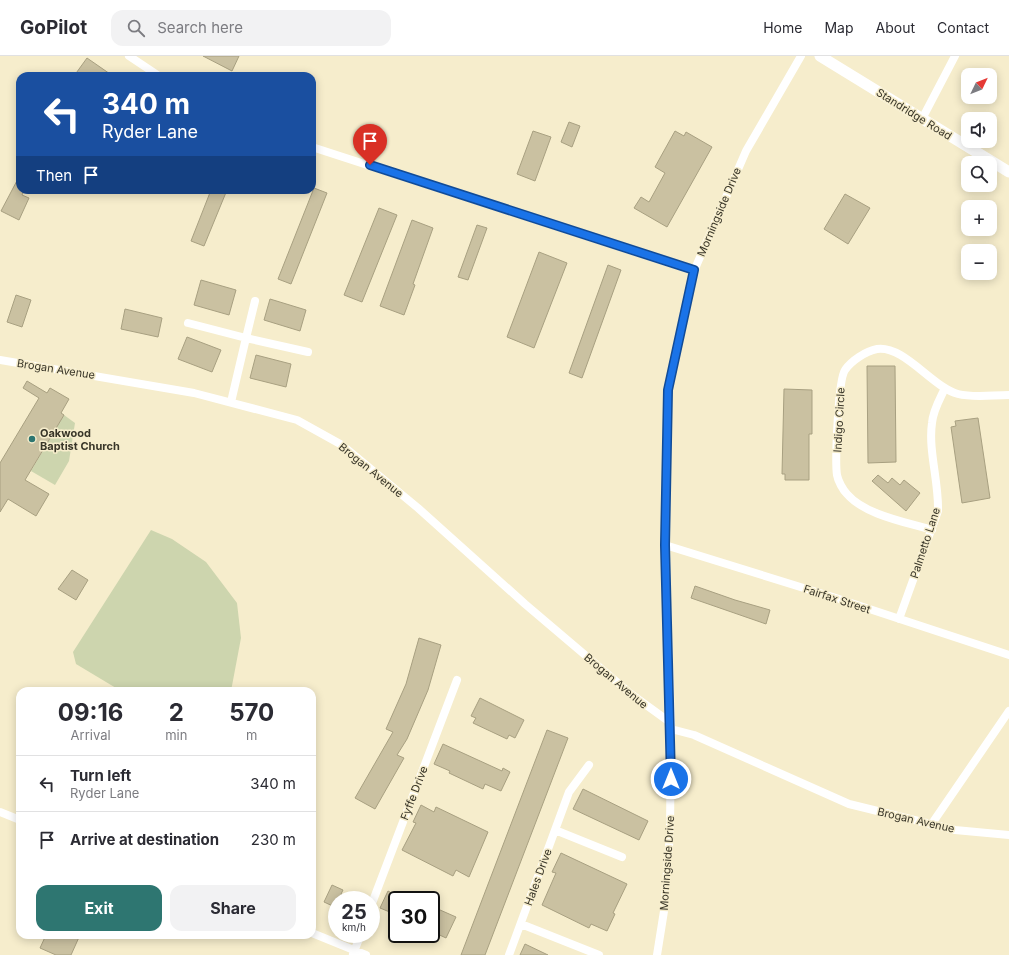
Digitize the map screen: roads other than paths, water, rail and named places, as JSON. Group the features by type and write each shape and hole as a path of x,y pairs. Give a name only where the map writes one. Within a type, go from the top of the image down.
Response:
{"street":[{"path":"129,56 153,72"},
{"name":"Morningside Drive","path":"657,955 664,911 670,833 671,726 665,545 668,390 694,270 746,151 801,56"},
{"name":"Standridge Road","path":"820,56 1009,172"},
{"path":"922,119 954,56"},
{"path":"316,148 694,270"},
{"path":"231,402 255,301"},
{"path":"188,323 308,352"},
{"name":"Indigo Circle","path":"932,530 862,508 846,494 837,476 839,391 845,371 861,356 878,349 895,352 945,388"},
{"name":"Brogan Avenue","path":"0,360 142,384 231,402 297,420 342,445 418,508 525,604 671,726 849,804 955,830 1009,835"},
{"path":"945,388 958,394 980,396 1009,395"},
{"name":"Palmetto Lane","path":"899,619 938,511 938,494 931,432 935,408 945,388"},
{"name":"Fairfax Street","path":"665,545 1009,655"},
{"name":"Fyffe Drive","path":"377,891 458,680"},
{"path":"931,825 941,807 1009,711"},
{"name":"Hales Drive","path":"509,955 569,792 589,765"},
{"path":"0,812 16,818"},
{"path":"555,830 622,856"},
{"path":"521,924 599,955"},
{"path":"316,936 354,953 366,955"},
{"path":"354,953 358,943"}],"place":[{"name":"Oakwood Baptist Church","path":"32,439"}]}
